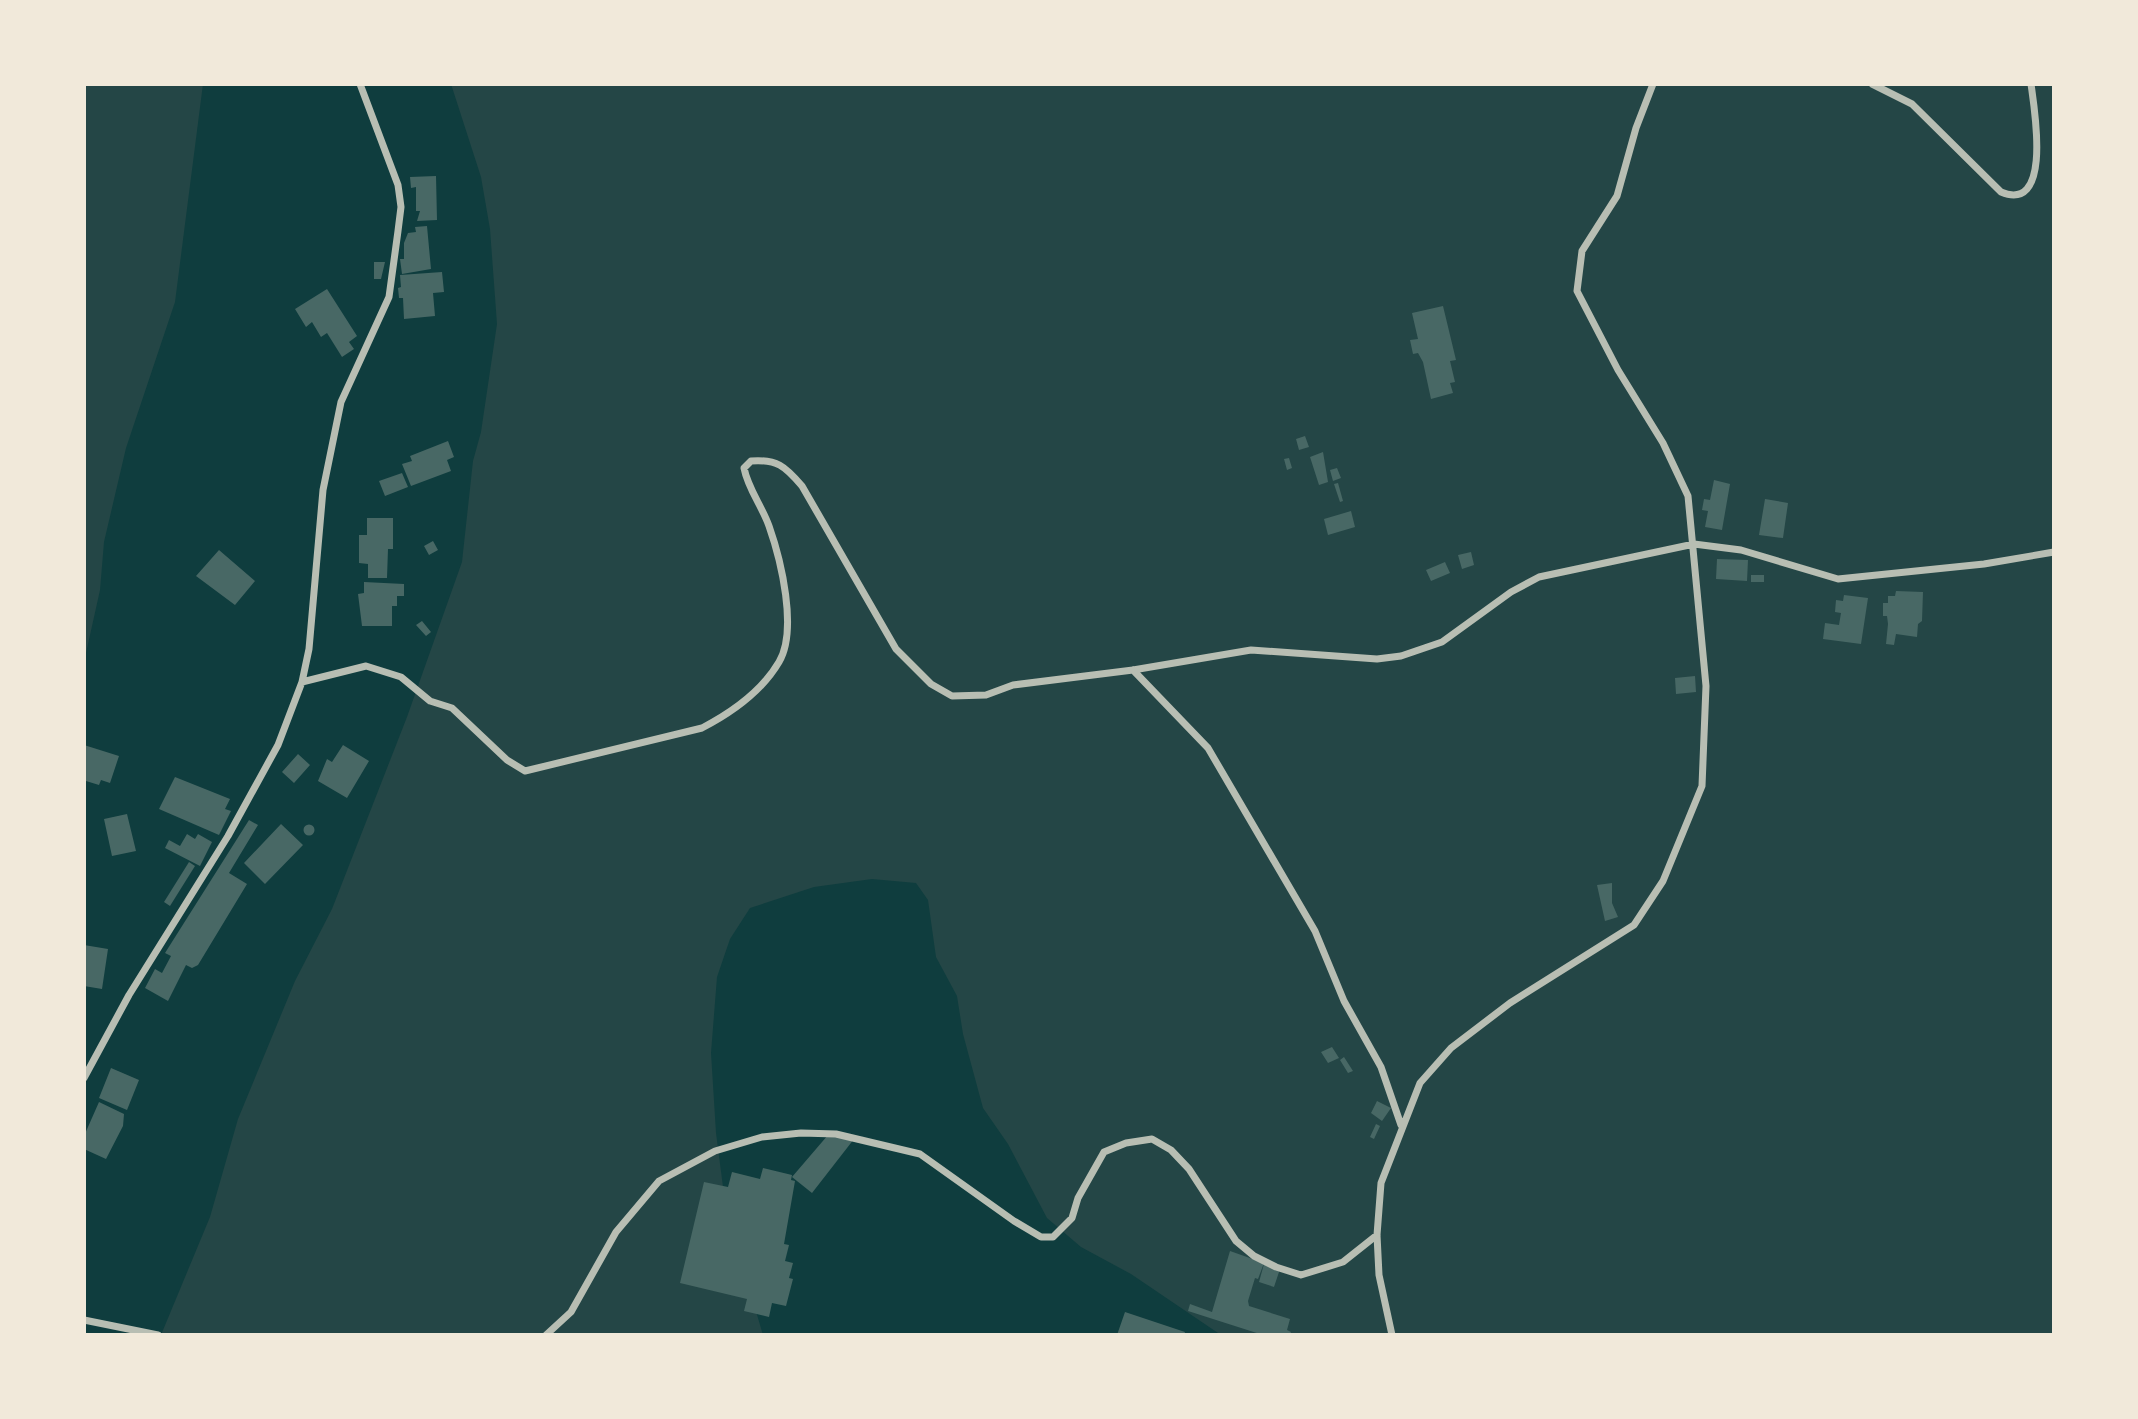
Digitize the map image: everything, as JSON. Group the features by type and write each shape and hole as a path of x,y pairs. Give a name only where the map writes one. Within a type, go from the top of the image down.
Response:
{"street":[{"path":"84,1079 129,995 228,836 278,745 302,682 309,649 323,490 341,402 389,298 398,231 398,185 360,84"},
{"path":"1392,1335 1379,1275 1377,1235 1381,1183 1420,1083 1451,1048 1510,1003 1634,925 1663,881 1702,786 1706,686 1688,495 1663,443 1618,370 1577,291 1582,251 1617,196 1636,128 1653,84"},
{"path":"1872,84 1912,104 2001,192 2010,196 2021,193 2031,185 2036,175 2036,127 2031,84"},
{"path":"302,682 366,666 401,677 430,701 452,708 507,760 526,771 702,727 728,715 763,683 780,661 786,637 785,579 769,526 746,481 744,468 751,461 770,459 785,465 802,486 896,649 931,684 952,696 986,695 1013,685 1133,670 1251,650 1377,659 1401,656 1443,642 1511,592 1539,577 1693,544 1741,550 1838,579 1984,564 2054,552"},
{"path":"1133,670 1208,748 1314,931 1344,1002 1381,1067 1401,1126"},
{"path":"546,1335 571,1312 616,1232 659,1181 715,1151 788,1134 836,1134 920,1154 1041,1237 1053,1237 1072,1218 1078,1198 1104,1152 1126,1143 1152,1139 1171,1150 1189,1169 1236,1241 1254,1256 1276,1267 1301,1275 1343,1262 1377,1235"},
{"path":"84,1320 158,1335"}],"shaded area":[{"path":"84,84 203,84 175,302 126,448 104,542 100,590 84,662"},
{"path":"451,84 2054,84 2054,1335 1221,1335 1131,1274 1081,1247 1047,1218 1008,1144 983,1108 963,1034 957,996 936,957 928,900 916,883 872,879 814,887 750,908 730,939 717,977 711,1053 716,1133 726,1210 763,1335 161,1335 210,1217 238,1119 295,981 332,909 407,717 462,562 473,461 481,432 497,324 490,229 481,177"}],"building":[{"path":"436,176 437,220 417,221 420,211 416,211 416,187 411,188 410,177"},
{"path":"427,226 431,269 402,274 400,259 404,259 404,243 408,233 416,232 415,227"},
{"path":"374,262 385,262 381,279 374,279"},
{"path":"442,272 444,292 433,293 435,316 404,319 403,298 399,298 398,288 401,287 400,275"},
{"path":"327,289 357,336 349,342 354,349 342,357 327,333 321,337 312,322 306,327 295,309"},
{"path":"1443,306 1456,360 1450,361 1455,382 1450,383 1453,393 1431,399 1423,362 1418,353 1413,354 1410,340 1418,339 1412,313"},
{"path":"1305,436 1309,447 1299,450 1296,439"},
{"path":"448,441 454,457 447,460 451,471 411,486 402,464 412,461 410,456"},
{"path":"1323,452 1328,482 1319,485 1310,457"},
{"path":"1289,458 1292,468 1287,470 1284,459"},
{"path":"1337,468 1341,478 1333,481 1330,470"},
{"path":"402,473 408,487 385,496 379,481"},
{"path":"1714,480 1730,484 1722,530 1705,527 1708,511 1702,510 1704,499 1710,500"},
{"path":"1338,483 1343,501 1340,502 1334,484"},
{"path":"1765,499 1788,503 1783,538 1759,535"},
{"path":"1351,511 1355,527 1328,535 1324,519"},
{"path":"367,518 393,518 393,549 388,549 387,578 368,578 368,564 359,563 359,535 367,535"},
{"path":"433,541 438,550 429,555 424,546"},
{"path":"219,550 255,581 235,605 196,576"},
{"path":"1471,552 1474,565 1462,569 1458,555"},
{"path":"1717,559 1748,560 1747,581 1716,579"},
{"path":"1445,562 1450,573 1431,581 1426,570"},
{"path":"1751,575 1764,575 1764,582 1751,582"},
{"path":"364,582 404,584 404,596 397,596 397,606 392,606 392,626 362,626 358,594 364,593"},
{"path":"1896,591 1923,592 1922,621 1918,624 1917,637 1896,634 1894,645 1886,644 1888,624 1887,616 1883,616 1883,603 1888,603 1888,596 1895,596"},
{"path":"1844,595 1868,598 1861,644 1823,639 1825,623 1839,625 1841,613 1835,612 1836,600 1843,601"},
{"path":"422,621 431,632 426,636 416,625"},
{"path":"1695,676 1696,692 1676,694 1675,678"},
{"path":"84,745 119,756 110,783 101,780 99,785 86,781"},
{"path":"343,745 369,761 347,798 318,781 327,759 332,762"},
{"path":"298,754 310,765 294,783 282,772"},
{"path":"175,777 230,799 225,809 231,811 219,835 159,809"},
{"path":"127,814 136,851 112,856 104,819"},
{"path":"249,820 258,825 229,873 247,884 198,965 192,968 186,965 168,1001 145,988 155,969 162,973 171,956 165,953"},
{"path":"281,824 303,845 265,884 244,863"},
{"path":"309,825 313,826 313,834 309,835 305,834 304,830 305,826"},
{"path":"187,834 195,839 198,834 212,842 200,866 165,848 169,840 180,846"},
{"path":"189,862 195,866 170,906 164,902"},
{"path":"1612,883 1612,903 1618,917 1605,921 1597,885"},
{"path":"84,945 108,949 102,989 84,986"},
{"path":"1332,1047 1339,1058 1328,1063 1321,1052"},
{"path":"1344,1057 1353,1071 1348,1073 1340,1060"},
{"path":"111,1068 139,1080 127,1110 99,1098"},
{"path":"1377,1101 1391,1108 1382,1121 1371,1113"},
{"path":"99,1102 124,1114 123,1126 106,1159 84,1149 84,1136"},
{"path":"1376,1124 1380,1126 1374,1139 1370,1137"},
{"path":"828,1135 854,1139 812,1193 792,1177"},
{"path":"763,1168 792,1175 791,1180 795,1181 784,1244 789,1245 785,1261 793,1263 789,1278 793,1279 786,1306 772,1303 769,1317 744,1311 747,1299 680,1283 704,1182 728,1187 732,1172 760,1179"},
{"path":"1230,1251 1264,1263 1258,1279 1255,1278 1249,1306 1290,1319 1287,1330 1291,1332 1290,1335 1263,1335 1188,1311 1190,1304 1212,1312"},
{"path":"1264,1264 1280,1269 1274,1287 1259,1282"},
{"path":"1125,1312 1185,1332 1184,1335 1117,1335"}]}
